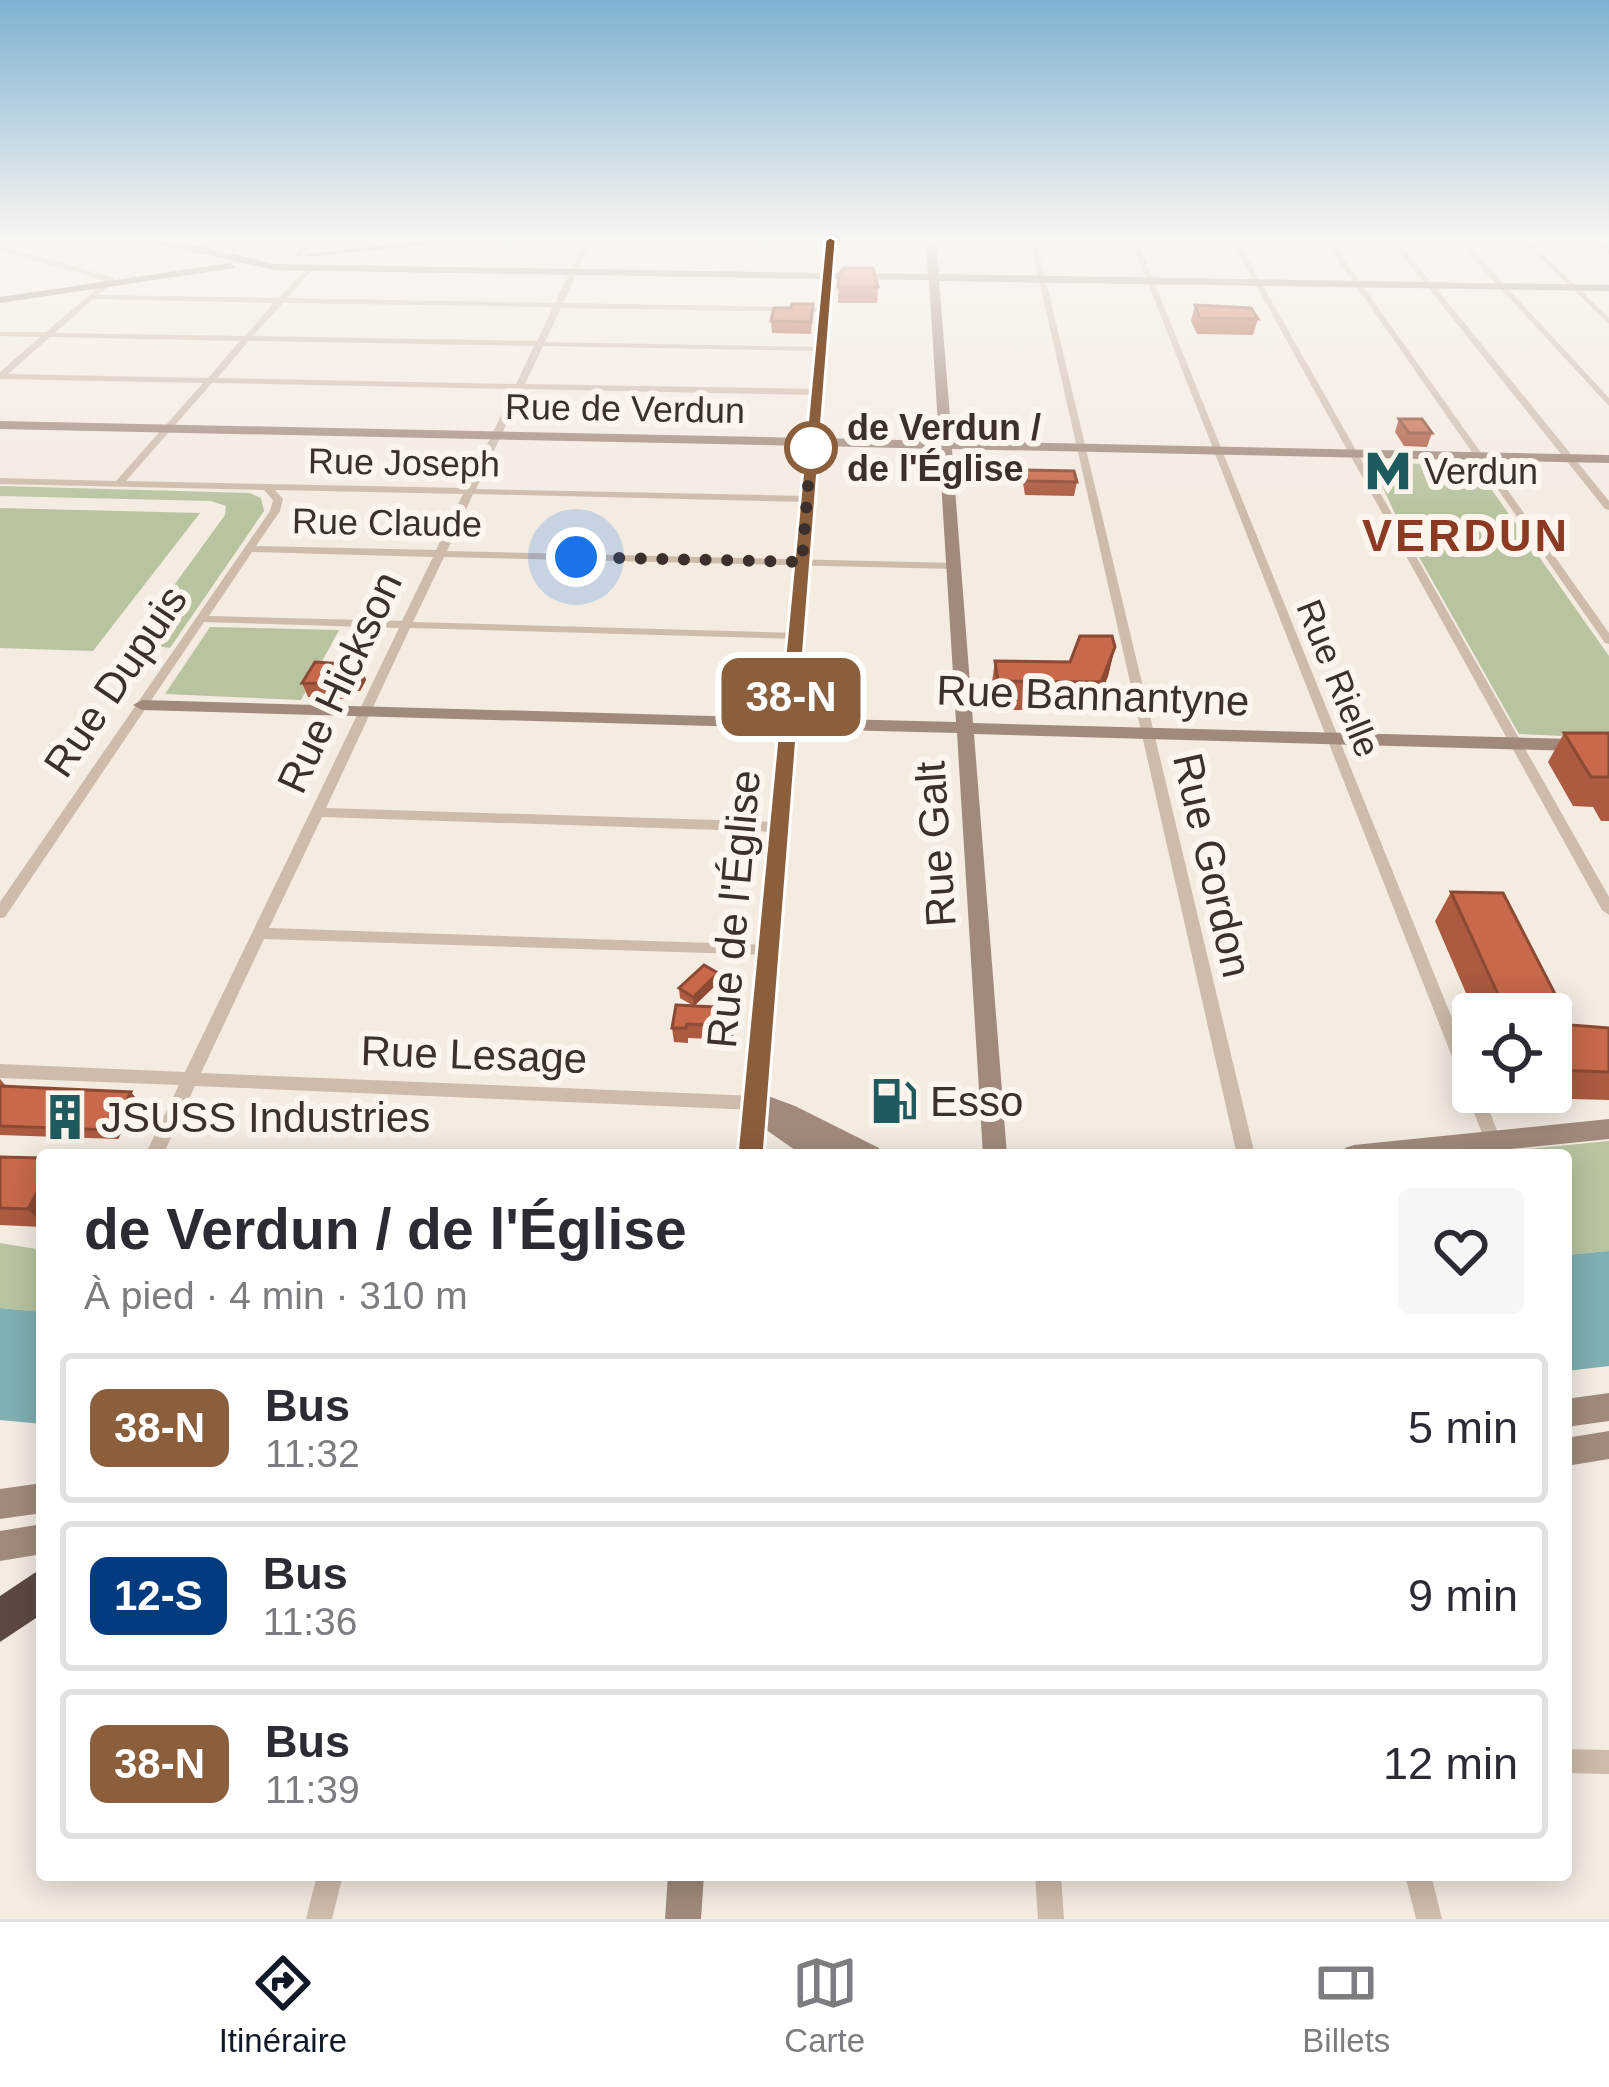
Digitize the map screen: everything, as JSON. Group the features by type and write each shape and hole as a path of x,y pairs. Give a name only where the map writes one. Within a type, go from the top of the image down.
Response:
{"highway":[{"path":"0,1622 36,1593"}],"main road":[{"name":"Rue de l'Église","path":"752,1149 822,330"},
{"name":"Rue Galt","path":"937,330 995,1149"},
{"name":"Rue de Verdun","path":"0,425 1609,458"},
{"name":"Rue Bannantyne","path":"142,705 1609,746"},
{"path":"756,1103 780,1129 812,1149"},
{"path":"756,1103 782,1108 853,1149"},
{"path":"1403,1149 1609,1129"},
{"path":"1572,1411 1609,1408"},
{"path":"1572,1450 1609,1445"},
{"path":"0,1504 36,1499"},
{"path":"0,1546 36,1540"},
{"path":"682,1919 685,1881"}],"street":[{"path":"0,376 54,330"},
{"path":"118,484 255,330"},
{"name":"Rue Hickson","path":"157,1149 547,330"},
{"name":"Rue Gordon","path":"1054,330 1245,1149"},
{"name":"Rue Rielle","path":"1170,330 1492,1138"},
{"path":"1284,330 1609,910"},
{"path":"1390,330 1609,641"},
{"path":"1466,330 1609,507"},
{"path":"1542,330 1609,403"},
{"path":"0,334 820,349"},
{"path":"0,376 816,392"},
{"name":"Rue Joseph","path":"0,481 807,499"},
{"name":"Rue Dupuis","path":"0,914 277,504 276,494 268,489"},
{"name":"Rue Claude","path":"249,548 955,566"},
{"path":"201,619 796,635"},
{"path":"318,812 779,827"},
{"path":"260,933 768,950"},
{"path":"0,1071 190,1079"},
{"name":"Rue Lesage","path":"190,1079 756,1103"},
{"path":"1572,1760 1609,1762"},
{"path":"319,1919 328,1881"},
{"path":"1048,1881 1051,1919"},
{"path":"1420,1881 1429,1919"}],"green space":[{"path":"1371,462 1475,466 1609,656 1609,738 1519,734 1397,518"},
{"path":"0,486 250,493 261,498 264,511 170,648 133,642 225,515 226,506 211,501 0,496"},
{"path":"0,508 200,513 93,651 0,648"},
{"path":"210,627 339,630 301,700 165,694"},
{"path":"1609,1141 1609,1251 1572,1254 1572,1149 1526,1149"},
{"path":"0,1243 36,1249 36,1311 0,1308"}],"water":[{"path":"1609,1251 1609,1366 1572,1370 1572,1254"},
{"path":"0,1308 36,1311 36,1423 0,1420"}],"building":[{"path":"1399,419 1422,419 1432,433 1409,433"},
{"path":"1025,470 1074,471 1077,482 1027,481"},
{"path":"1080,636 1112,636 1115,647 1101,682 998,681 995,661 1070,662"},
{"path":"315,662 361,665 355,677 343,676 339,684 302,683"},
{"path":"1564,733 1609,733 1609,777 1591,777"},
{"path":"1451,892 1503,893 1555,993 1497,993"},
{"path":"704,965 718,973 693,997 679,988"},
{"path":"676,1005 734,1008 732,1026 672,1028"},
{"path":"1572,1025 1609,1028 1609,1072 1572,1071"},
{"name":"JSUSS Industries","path":"0,1086 131,1092 111,1130 0,1126"},
{"path":"0,1157 36,1158 36,1194 28,1209 0,1208"}],"bus line":[{"name":"38-N","path":"751,1149 822,330"}],"place":[{"name":"de Verdun / de l'Église","path":"811,448"},
{"name":"Verdun","path":"1388,471"},
{"name":"Esso","path":"894,1101"},
{"name":"JSUSS Industries","path":"65,1117"}],"district":[{"name":"VERDUN","path":"1466,535"}],"route":[{"path":"576,557 802,562 811,448"}]}
